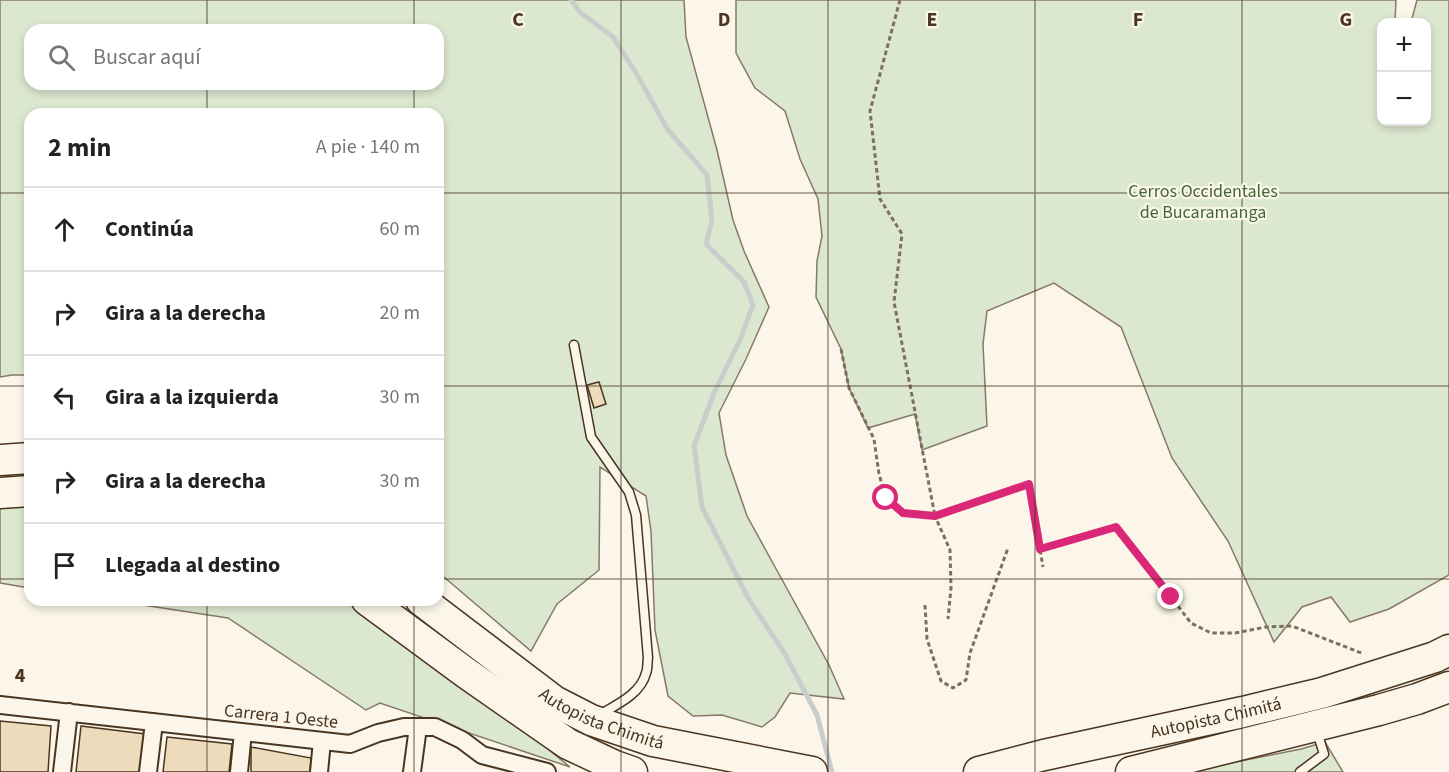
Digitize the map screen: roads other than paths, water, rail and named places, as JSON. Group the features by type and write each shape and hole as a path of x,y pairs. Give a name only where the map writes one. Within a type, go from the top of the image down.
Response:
{"highway":[{"path":"0,460 24,458"},
{"path":"0,493 24,491"},
{"name":"Autopista Chimitá","path":"375,606 466,673 580,732 653,741 809,771"},
{"name":"Autopista Chimitá","path":"429,606 554,701 580,732 615,766 632,772"},
{"name":"Autopista Chimitá","path":"979,772 1044,755 1322,693 1435,657 1449,650"},
{"name":"Autopista Chimitá","path":"1131,772 1315,727 1417,699 1449,687"}],"street":[{"name":"Carrera 1 Oeste","path":"0,705 350,744 378,733 404,727 435,727 462,740 502,766 547,772"},
{"path":"62,772 69,712"},
{"path":"148,772 154,722"},
{"path":"412,772 418,727"},
{"path":"239,772 243,732"},
{"path":"580,732 590,772"},
{"path":"319,772 322,741"}],"lane":[{"path":"574,345 591,437 629,492 636,515 648,658 646,674 638,688 580,732"},
{"path":"1300,772 1324,754 1315,727"}],"waterway":[{"path":"571,0 580,12 613,37 668,130 707,175 712,220 706,244 744,282 753,305 740,340 714,393 694,446 702,507 748,598 785,654 817,715 832,772"}],"park label":[{"name":"Cerros Occidentales de Bucaramanga","path":"1203,201"}]}
